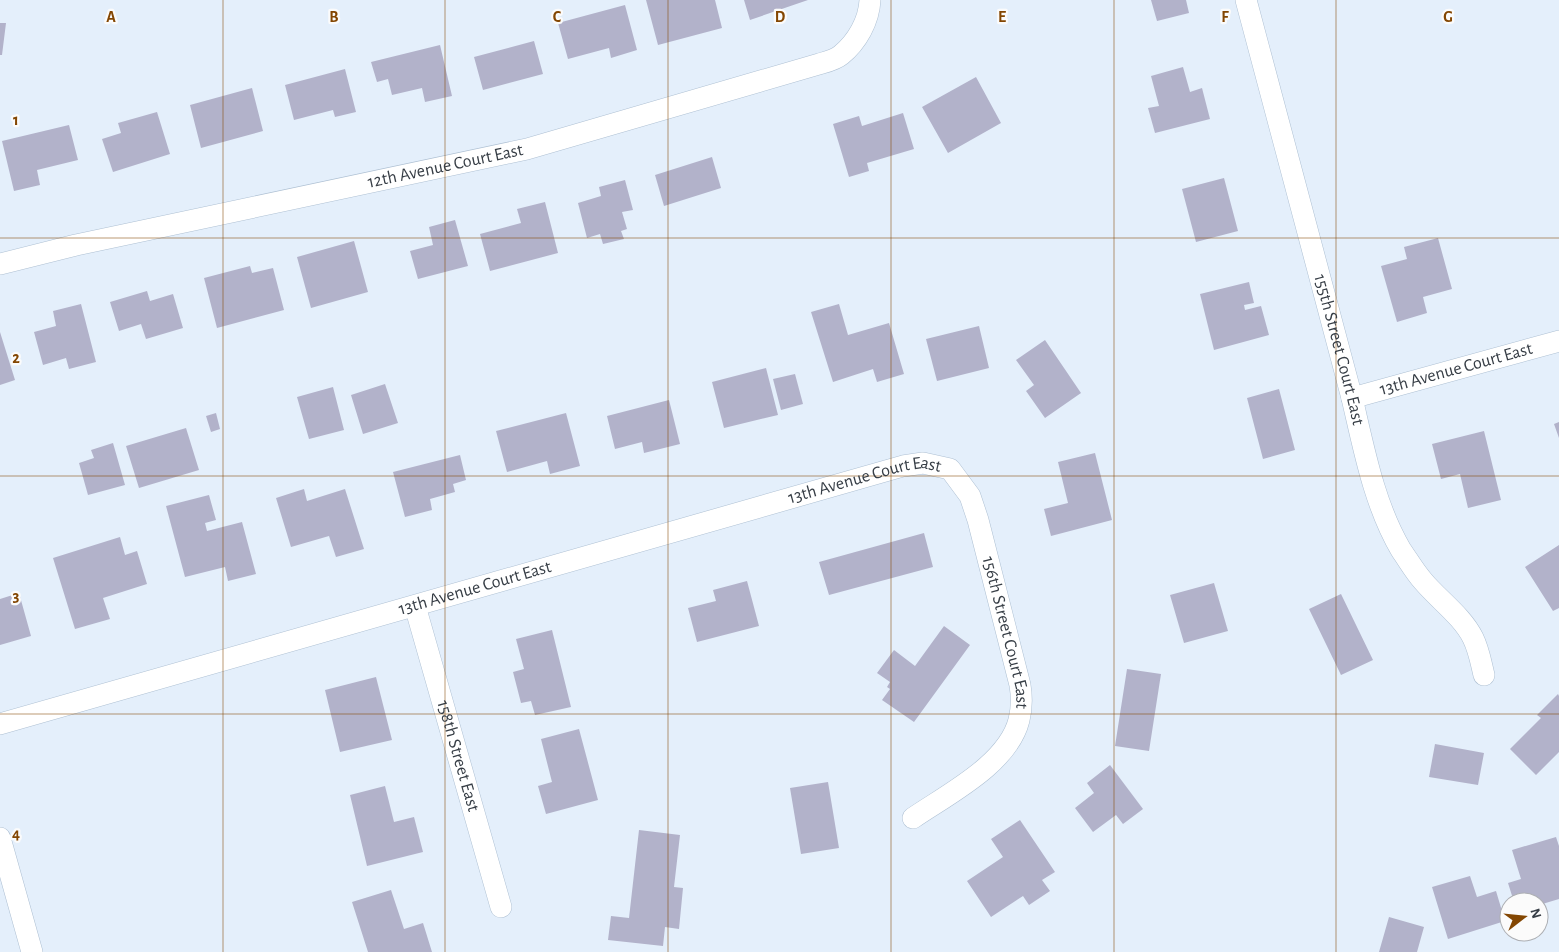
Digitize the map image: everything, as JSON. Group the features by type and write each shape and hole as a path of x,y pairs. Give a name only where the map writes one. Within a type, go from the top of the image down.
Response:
{"street":[{"name":"155th Street Court East","path":"1246,0 1368,463 1384,516 1401,549 1421,580 1461,621 1474,639 1484,675"},
{"name":"12th Avenue Court East","path":"0,264 86,243 527,149 819,64 840,56 861,32 868,10"},
{"name":"13th Avenue Court East","path":"1352,398 1559,342"},
{"name":"13th Avenue Court East","path":"0,724 903,466 923,462 950,469"},
{"name":"156th Street Court East","path":"913,818 980,773 999,754 1012,736 1019,721 1022,701 1020,685 978,520 970,496 950,469"},
{"name":"158th Street East","path":"415,606 501,907"},
{"path":"0,838 32,952"}],"building":[{"path":"646,0 715,0 722,28 658,45"},
{"path":"744,0 808,0 750,20"},
{"path":"1151,0 1186,0 1189,13 1157,21"},
{"path":"625,5 637,50 611,58 609,48 568,59 558,23"},
{"path":"0,23 6,23 2,55 0,55"},
{"path":"534,41 543,74 483,90 474,57"},
{"path":"440,45 452,96 425,102 422,88 392,95 388,79 377,82 371,62"},
{"path":"1183,67 1190,92 1202,88 1210,119 1155,133 1148,108 1159,106 1151,76"},
{"path":"345,69 356,112 335,117 333,110 294,120 285,85"},
{"path":"976,77 1001,123 948,153 922,107"},
{"path":"252,88 263,131 201,148 190,105"},
{"path":"157,112 170,154 113,172 102,139 121,133 118,123"},
{"path":"903,113 914,149 867,163 869,171 849,177 833,124 859,116 862,126"},
{"path":"69,125 78,160 37,170 40,185 14,191 2,141"},
{"path":"712,157 721,188 664,206 655,175"},
{"path":"1224,178 1238,231 1196,242 1182,189"},
{"path":"625,180 633,210 622,212 627,229 621,231 624,239 603,244 600,234 587,238 578,203 601,196 599,187"},
{"path":"545,202 558,253 490,271 480,234 521,223 517,209"},
{"path":"455,220 468,266 418,279 410,251 433,245 429,227"},
{"path":"1438,238 1452,289 1423,297 1427,313 1397,322 1381,266 1407,259 1404,247"},
{"path":"354,241 368,292 311,308 297,257"},
{"path":"250,266 252,273 273,268 284,310 217,328 204,278"},
{"path":"1249,282 1254,303 1244,305 1245,310 1261,306 1269,335 1214,350 1200,294"},
{"path":"147,291 150,301 173,294 183,328 146,339 141,324 119,331 110,302"},
{"path":"81,304 96,362 69,369 66,358 43,365 34,332 56,326 53,311"},
{"path":"839,304 848,335 889,323 904,374 877,382 873,369 833,382 811,312"},
{"path":"979,326 989,368 937,381 926,339"},
{"path":"0,332 15,380 0,385"},
{"path":"1045,340 1081,393 1045,418 1026,391 1034,385 1016,360"},
{"path":"766,368 778,415 724,428 712,382"},
{"path":"795,374 803,404 781,410 773,379"},
{"path":"385,384 398,423 363,434 351,395"},
{"path":"333,387 344,430 309,439 297,397"},
{"path":"1279,389 1295,450 1263,459 1247,398"},
{"path":"669,400 680,444 644,453 642,442 615,449 607,416"},
{"path":"216,413 220,429 211,432 206,416"},
{"path":"566,413 580,466 550,474 547,461 507,472 496,431"},
{"path":"1559,422 1559,438 1554,424"},
{"path":"186,428 199,470 139,488 126,446"},
{"path":"1484,431 1501,500 1468,508 1460,474 1441,479 1432,444"},
{"path":"113,443 125,485 88,495 79,463 94,458 91,450"},
{"path":"1095,453 1112,520 1051,536 1044,509 1068,503 1058,462"},
{"path":"460,455 466,480 453,484 455,492 430,499 432,510 405,517 393,472"},
{"path":"304,489 307,501 345,489 364,549 336,557 329,536 291,547 276,498"},
{"path":"209,495 216,520 205,523 207,531 242,522 256,574 228,581 225,567 185,577 166,506"},
{"path":"924,533 933,567 829,595 819,562"},
{"path":"120,537 125,555 137,551 147,584 103,598 110,619 75,629 53,558"},
{"path":"1559,545 1559,608 1553,611 1525,567"},
{"path":"747,581 759,626 697,642 688,608 716,601 713,590"},
{"path":"1214,583 1228,631 1184,643 1170,595"},
{"path":"19,593 31,636 0,645 0,599"},
{"path":"1341,594 1373,660 1341,675 1309,609"},
{"path":"944,626 970,645 914,722 882,700 890,689 887,687 890,682 877,673 894,650 915,666"},
{"path":"552,630 571,707 535,715 531,701 521,703 513,672 524,669 516,639"},
{"path":"1127,669 1161,674 1149,751 1115,746"},
{"path":"376,677 392,740 340,752 325,690"},
{"path":"1558,694 1559,752 1536,775 1510,749 1541,718 1537,715"},
{"path":"579,729 598,800 546,814 538,786 552,782 541,739"},
{"path":"1435,744 1484,753 1478,785 1429,777"},
{"path":"1110,765 1143,809 1123,824 1116,815 1093,832 1075,808 1094,793 1087,783"},
{"path":"828,782 839,848 801,854 790,788"},
{"path":"385,786 394,822 414,817 423,852 367,866 350,795"},
{"path":"1020,820 1055,872 1042,880 1050,891 1029,905 1023,896 991,917 967,881 1003,857 991,839"},
{"path":"639,830 680,835 674,887 683,888 679,929 665,927 663,946 608,940 611,916 629,918"},
{"path":"1556,837 1559,846 1559,899 1549,902 1549,892 1511,892 1508,883 1521,879 1512,850"},
{"path":"1470,876 1477,897 1496,891 1499,901 1499,923 1448,939 1432,887"},
{"path":"391,890 404,929 423,923 432,952 368,952 352,902"},
{"path":"1389,917 1424,927 1417,952 1379,952"}]}
